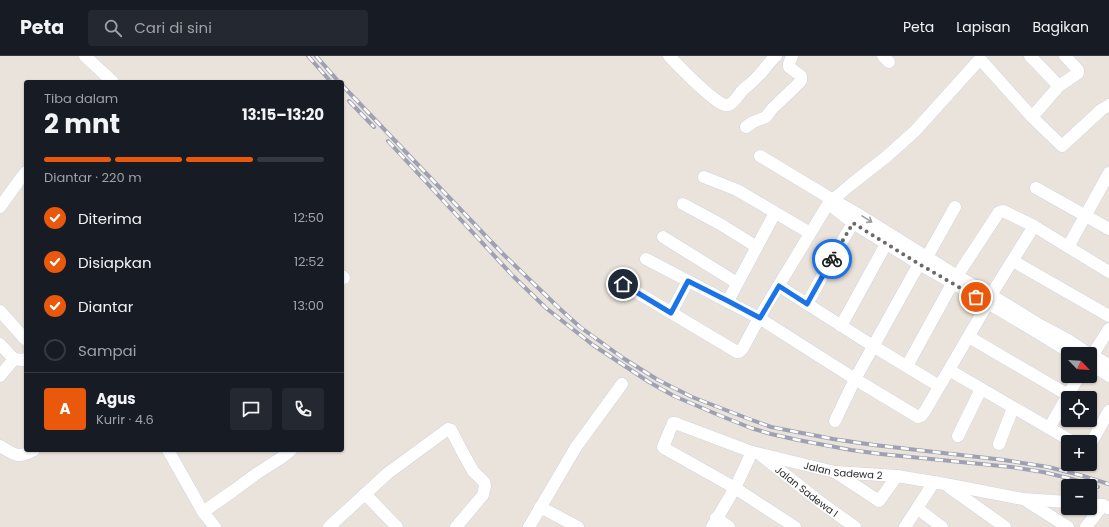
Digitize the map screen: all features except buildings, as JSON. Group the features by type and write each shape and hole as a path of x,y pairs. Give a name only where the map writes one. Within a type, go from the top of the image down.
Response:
{"street":[{"path":"85,56 100,77"},
{"path":"669,56 705,92 725,106 730,104 776,56"},
{"path":"1030,56 1059,86"},
{"path":"746,127 755,121 766,117 800,82 801,76 789,67 787,57"},
{"path":"1032,117 1059,86 1078,73 1079,71 1067,57"},
{"path":"623,284 739,352 743,348 810,233 830,202 886,157 915,131 981,58 1032,117 1062,146 1101,110 1109,105"},
{"path":"760,156 830,202 853,223 886,244 923,260"},
{"path":"1068,247 1109,173"},
{"path":"0,207 24,174"},
{"path":"704,177 738,190 810,233"},
{"path":"1036,188 1109,229"},
{"path":"830,202 858,214 923,260 955,280 1068,340 1077,347"},
{"path":"683,204 720,224 757,247"},
{"path":"835,421 873,346 955,207"},
{"path":"907,366 955,280 999,212 1004,211 1034,226 1109,272"},
{"path":"728,301 775,213"},
{"path":"807,304 853,223"},
{"path":"646,259 760,318 855,379 918,417 925,411 1034,226"},
{"path":"663,237 737,283"},
{"path":"841,326 886,244"},
{"path":"1013,261 1109,316"},
{"path":"671,313 688,281"},
{"path":"779,286 939,386"},
{"path":"990,299 1062,347"},
{"path":"0,311 24,337"},
{"path":"1097,347 1109,328"},
{"path":"969,337 1061,391"},
{"path":"0,344 20,359 0,376"},
{"path":"1097,360 1109,365"},
{"path":"1097,364 1109,376"},
{"path":"949,370 1061,435"},
{"path":"529,527 576,447 622,384"},
{"path":"958,436 981,389"},
{"path":"1049,428 1061,407"},
{"path":"999,444 1013,408"},
{"path":"1097,436 1105,427 1109,411"},
{"path":"730,527 714,523 736,488 756,453 673,423 663,447 664,448 736,488 795,527"},
{"path":"329,527 388,473 448,429 450,429 473,471 484,482 485,486 483,495 456,527"},
{"path":"0,446 16,456 24,455 30,452"},
{"path":"169,452 203,512 215,527"},
{"path":"203,512 288,452"},
{"name":"Jalan Sadewa 2","path":"756,453 835,472 898,476 1023,499"},
{"name":"Jalan Sadewa I","path":"756,453 855,527"},
{"path":"835,472 879,501 898,476"},
{"path":"905,527 939,483 1005,527"},
{"path":"365,494 397,527"},
{"path":"1023,499 1061,502"},
{"path":"1023,499 1068,527"},
{"path":"540,507 578,527"},
{"path":"1086,527 1106,507"},
{"path":"918,510 942,527"}],"railway":[{"path":"308,56 329,80"},
{"path":"316,56 337,80"},
{"path":"344,87 502,253 559,308 580,327 623,358 658,380 692,397 771,427 874,445 1004,460 1048,467 1109,484"},
{"path":"349,101 374,127"},
{"path":"388,141 513,276 546,308 593,345 649,382 674,396 751,428 798,440 881,454 1011,467 1043,472 1098,487"}],"way so far":[{"path":"832,259 853,223 976,297"}],"route":[{"path":"623,284 671,313 688,281 760,318 779,286 807,304 832,259"}]}
